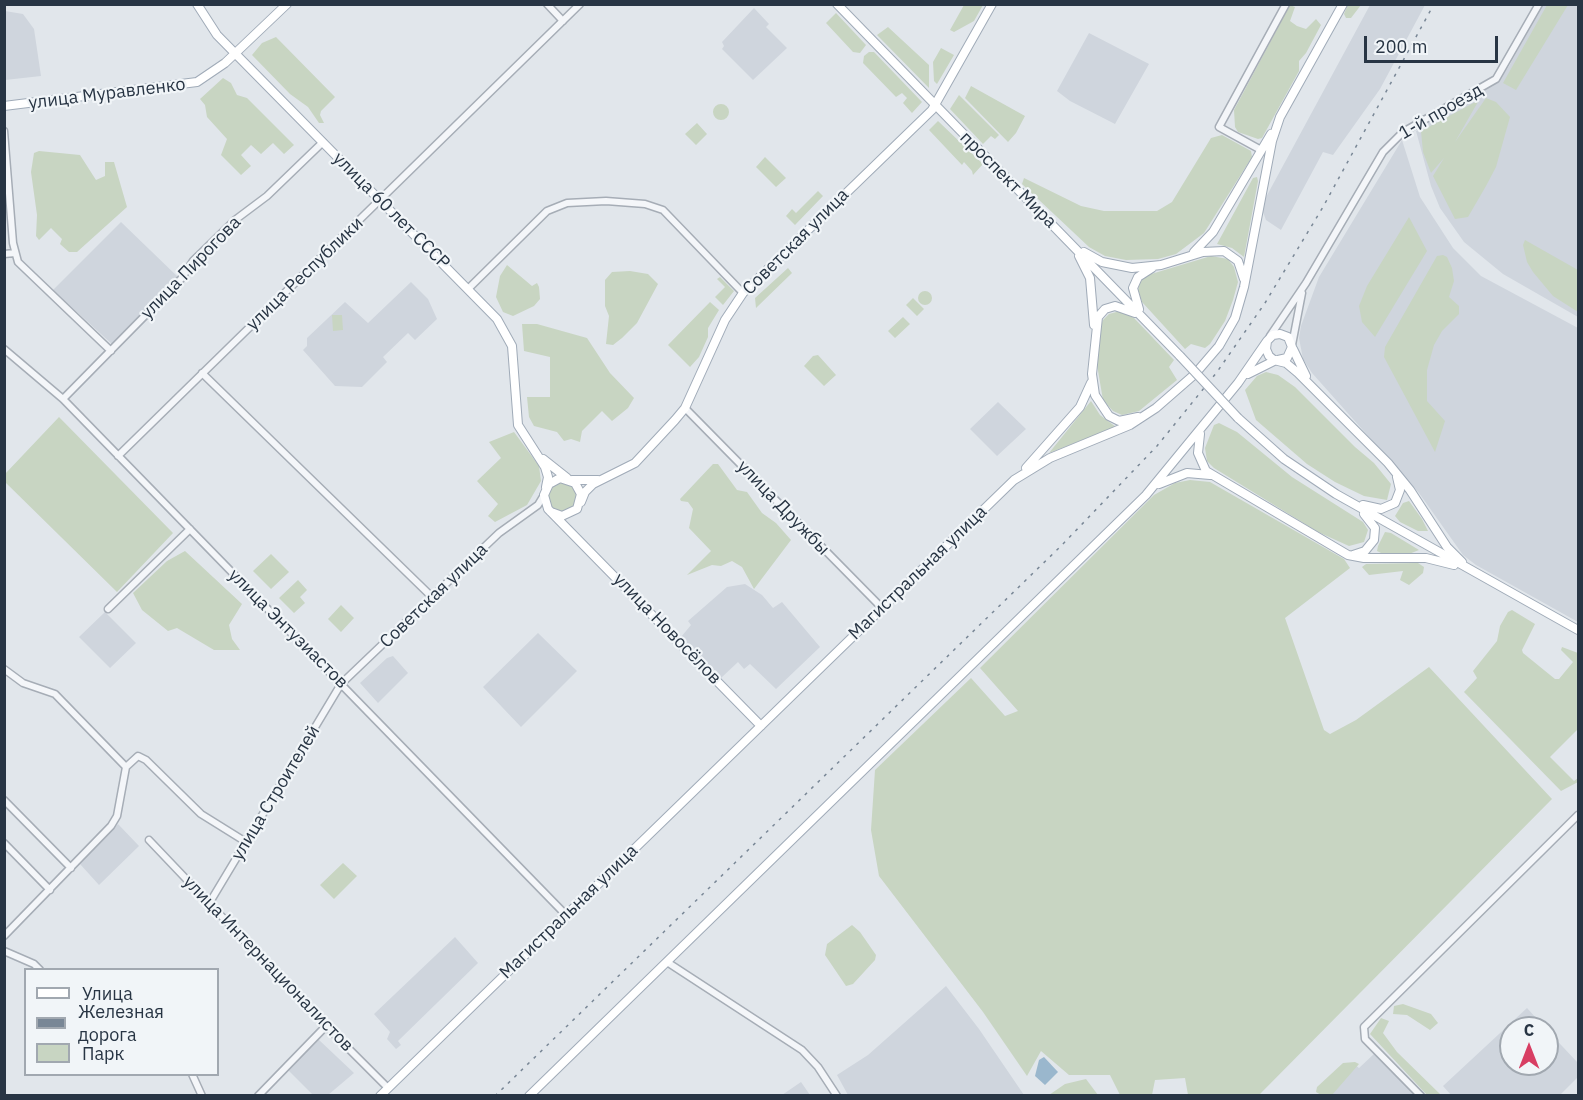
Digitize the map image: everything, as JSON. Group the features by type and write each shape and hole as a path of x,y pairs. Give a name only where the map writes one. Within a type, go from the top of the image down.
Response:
{"main road":[{"name":"улица 60 лет СССР","path":"197,4 209,26 235,54 497,319 512,346 516,416 534,451"},
{"name":"улица Муравленко","path":"4,106 191,84 209,76 286,4"},
{"name":"проспект Мира","path":"837,4 1238,418 1284,459 1336,494"},
{"name":"Советская улица","path":"606,478 635,463 685,408 725,320 743,293 935,106 992,4"},
{"name":"Магистральная улица","path":"380,1095 1014,480 1038,464 1116,433 1147,414 1184,385 1219,346 1235,318 1244,287 1265,168 1280,117 1343,4"},
{"path":"1188,256 1200,248 1213,232 1280,117"},
{"path":"1070,242 1092,258 1111,265 1132,268 1161,265"},
{"path":"1070,242 1090,278 1094,340"},
{"path":"1146,321 1135,301 1133,288 1142,274 1161,265 1211,251 1230,254 1241,265 1244,287"},
{"path":"1014,480 1080,407 1089,391 1098,317 1110,307 1127,309 1146,321"},
{"path":"1146,495 1238,383 1267,340 1273,335 1282,334 1288,337 1296,359 1311,385"},
{"path":"1267,340 1267,353 1289,366 1311,385 1388,463 1410,490 1447,547 1472,571"},
{"path":"1238,383 1254,369 1288,356 1292,346"},
{"path":"1092,374 1095,395 1109,416 1125,421 1147,414"},
{"path":"1203,427 1198,441 1198,453 1202,466 1212,476 1348,555 1364,558 1426,558 1472,571"},
{"path":"534,451 570,479 580,490 579,506"},
{"path":"534,451 547,473 545,504 551,512 562,516 579,506"},
{"path":"1336,494 1371,508 1390,507 1398,499 1400,486 1388,463"},
{"path":"529,1095 1158,484 1177,476 1196,473 1212,476"},
{"path":"545,491 556,479 606,478"},
{"path":"573,533 572,520 588,488 606,478"},
{"path":"1336,494 1365,515 1375,528 1374,540 1370,547 1360,553 1348,555"},
{"path":"1336,494 1578,630"},
{"name":"улица Новосёлов","path":"551,512 761,726"}],"street":[{"path":"547,4 563,21 580,4"},
{"path":"1261,150 1219,127 1286,4"},
{"name":"1-й проезд","path":"1267,340 1306,283 1388,145 1403,132 1496,79 1539,4"},
{"name":"улица Республики","path":"118,456 563,21"},
{"path":"4,131 15,253 18,262 111,351"},
{"name":"улица Пирогова","path":"63,399 181,279 193,261 236,220 267,196 323,142"},
{"path":"468,289 547,211 567,203 606,201 645,204 663,210 743,293"},
{"path":"4,254 15,253"},
{"name":"1-й проезд","path":"1292,346 1298,308 1306,283"},
{"name":"улица Энтузиастов","path":"4,349 63,399 566,915"},
{"path":"202,374 432,597"},
{"name":"улица Дружбы","path":"685,408 882,608"},
{"name":"Советская улица","path":"341,684 498,533 540,503 545,491"},
{"path":"530,512 540,508 551,512"},
{"path":"108,609 190,529"},
{"path":"4,669 23,683 55,694 126,767"},
{"name":"улица Строителей","path":"210,902 341,684"},
{"path":"4,936 114,821 126,767 138,756 146,760 201,814 246,842"},
{"path":"4,800 71,868"},
{"path":"1421,1095 1367,1041 1364,1036 1364,1027 1578,815"},
{"name":"улица Интернационалистов","path":"148,840 388,1088"},
{"path":"4,843 50,890"},
{"path":"4,951 39,968"},
{"path":"667,962 802,1050 818,1067 837,1095"},
{"path":"258,1095 326,1026"},
{"path":"193,1076 202,1095"}],"shaded area":[{"path":"1370,5 1425,5 1380,89 1333,155 1323,152 1281,230 1266,220 1263,212 1265,199"},
{"path":"1542,5 1578,5 1578,317 1503,274 1464,242 1440,208 1431,186 1416,131 1466,99 1497,83 1509,66"},
{"path":"754,8 769,24 766,27 787,48 753,80 722,49 724,46 722,42"},
{"path":"5,11 23,14 34,29 41,76 5,80"},
{"path":"1089,33 1149,64 1115,124 1070,101 1057,91"},
{"path":"1402,140 1420,197 1453,248 1481,276 1578,328 1578,622 1476,565 1463,555 1419,493 1312,373 1303,359 1299,338 1301,326 1319,277"},
{"path":"121,222 179,278 113,345 53,290"},
{"path":"411,282 428,299 437,319 415,340 408,333 383,357 387,362 362,387 335,386 303,350 307,346 307,338 345,302 368,323"},
{"path":"998,402 1026,429 997,456 970,429"},
{"path":"745,584 762,595 773,608 782,602 820,647 776,689 750,664 744,669 738,662 721,678 681,637 691,625 688,621 727,587"},
{"path":"105,612 136,643 110,668 79,637"},
{"path":"538,633 577,671 521,727 483,687"},
{"path":"393,656 408,673 378,703 360,683 387,658"},
{"path":"118,824 139,846 99,885 80,864"},
{"path":"455,937 478,963 398,1041 401,1045 396,1049 387,1039 390,1032 374,1014"},
{"path":"946,986 979,1029 1024,1095 848,1095 837,1075 868,1055"},
{"path":"1527,1008 1534,1016 1518,1016"},
{"path":"1499,1034 1499,1076 1559,1076 1559,1043 1578,1063 1578,1077 1560,1095 1451,1095 1443,1086"},
{"path":"318,1039 354,1073 328,1095 313,1095 288,1070"},
{"path":"1375,1053 1417,1096 1321,1096 1354,1064 1359,1068"},
{"path":"801,1082 810,1095 782,1095"}],"green space":[{"path":"1348,4 1361,5 1351,18 1346,18 1344,14"},
{"path":"964,5 983,5 974,21 954,32 950,30"},
{"path":"1290,5 1295,7 1290,21 1297,26 1306,29 1316,19 1321,25 1306,53 1299,61 1299,71 1262,138 1258,139 1238,132 1235,127 1234,110"},
{"path":"1547,5 1568,5 1516,90 1503,83"},
{"path":"836,13 866,45 860,53 853,52 826,23"},
{"path":"888,27 929,65 929,88 877,35"},
{"path":"276,37 335,97 321,111 320,115 324,123 319,123 308,107 290,94 252,55 262,43"},
{"path":"941,48 954,55 937,84 934,81 933,62"},
{"path":"869,52 874,52 922,102 912,113 903,103 907,98 902,93 896,97 863,63 864,56"},
{"path":"223,78 231,83 237,95 247,98 294,145 284,154 273,143 261,154 251,145 241,155 251,166 241,175 221,155 227,139 207,117 205,105 200,99"},
{"path":"971,86 1025,116 1008,142 965,98"},
{"path":"959,95 999,135 995,139 991,136 983,144 950,109"},
{"path":"1486,98 1496,102 1510,117 1496,167 1486,186 1468,217 1455,219 1433,176 1444,158 1431,173 1423,152 1421,131 1479,100 1455,142"},
{"path":"721,104 729,112 721,120 713,112"},
{"path":"938,121 983,164 973,175 964,162 962,165 929,130"},
{"path":"697,123 707,134 696,145 685,134"},
{"path":"1222,135 1251,151 1252,157 1204,233 1176,254 1158,259 1126,260 1105,256 1089,247 1022,184 1024,178 1081,206 1104,211 1157,211 1172,202 1211,138"},
{"path":"39,151 80,155 96,180 105,176 105,162 114,162 127,207 77,252 69,252 60,244 62,239 51,228 39,240 36,236 37,215 31,172 34,153"},
{"path":"765,157 786,178 776,187 756,167"},
{"path":"1257,177 1244,257 1232,248 1217,244 1253,178"},
{"path":"818,191 823,196 795,225 786,216 792,209 796,213"},
{"path":"1409,217 1427,251 1375,337 1362,322 1359,306 1367,286"},
{"path":"1525,240 1578,270 1578,312 1553,296 1533,272 1527,262 1523,245"},
{"path":"1211,256 1228,259 1234,267 1238,282 1233,300 1225,321 1210,344 1205,348 1191,344 1185,349 1142,302 1138,290 1140,282 1148,275"},
{"path":"1437,256 1447,257 1452,268 1454,281 1449,297 1459,306 1459,314 1442,331 1434,345 1427,370 1427,401 1445,421 1435,452 1384,357 1385,347"},
{"path":"507,265 532,286 537,283 539,287 540,299 534,306 513,316 503,312 496,297 500,276"},
{"path":"788,268 792,273 756,308 755,298"},
{"path":"630,271 648,274 658,284 637,323 613,345 606,344 609,316 605,306 605,280 612,272"},
{"path":"720,277 734,291 723,305 715,297 725,287 717,279"},
{"path":"925,291 930,293 932,298 930,303 925,305 920,303 918,298 920,293"},
{"path":"913,298 924,309 917,316 906,305"},
{"path":"710,302 719,310 708,328 708,337 699,357 690,367 668,345"},
{"path":"1120,311 1134,318 1174,360 1169,367 1177,380 1139,411 1122,415 1113,411 1103,400 1097,365 1099,331 1103,320 1109,314"},
{"path":"332,315 342,315 343,330 333,331"},
{"path":"903,317 910,324 895,338 888,331"},
{"path":"522,324 537,324 587,338 610,373 634,398 628,408 612,421 602,411 582,431 580,442 571,439 564,441 557,432 534,426 529,417 527,397 550,397 550,357 524,351"},
{"path":"818,355 836,375 824,386 804,366 813,356"},
{"path":"1266,372 1278,375 1295,387 1374,463 1391,484 1387,500 1364,496 1335,482 1307,464 1256,420 1245,390 1257,376"},
{"path":"1091,401 1100,415 1116,427 1049,453"},
{"path":"59,417 173,533 117,592 5,482 5,474"},
{"path":"1219,423 1237,432 1292,477 1363,522 1368,530 1364,542 1349,546 1318,532 1214,468 1207,461 1205,448 1214,425"},
{"path":"514,432 539,466 541,481 527,505 495,522 488,516 498,504 477,481 501,458 489,442"},
{"path":"713,464 718,464 737,490 747,492 762,513 776,523 791,540 754,589 742,567 732,561 721,566 712,565 687,575 711,551 689,528 693,509 688,502 680,499"},
{"path":"1190,480 1210,482 1344,559 1350,568 1285,618 1324,730 1330,734 1356,720 1429,667 1552,799 1259,1095 1188,1095 1185,1078 1155,1080 1152,1095 1120,1095 1110,1075 1069,1075 1041,1051 1027,1076 983,1012 879,876 871,830 875,770 971,678 1005,716 1018,711 980,668 1154,495 1175,483"},
{"path":"562,483 572,487 576,497 572,507 562,511 552,507 548,497 552,487"},
{"path":"1409,501 1428,531 1418,531 1400,522 1395,516 1403,503"},
{"path":"1385,532 1391,533 1419,550 1409,554 1377,551"},
{"path":"185,551 242,604 229,625 232,639 240,650 214,650 177,628 168,631 142,610 133,593 167,561"},
{"path":"271,554 289,572 271,589 253,571"},
{"path":"1418,563 1424,567 1423,573 1409,585 1400,580 1403,571 1369,575 1362,567 1366,564"},
{"path":"298,580 307,590 300,597 305,603 294,613 279,598"},
{"path":"341,605 354,618 341,632 328,619"},
{"path":"1512,610 1535,624 1522,650 1523,653 1555,679 1559,679 1573,662 1561,650 1562,647 1578,653 1578,729 1550,757 1574,781 1578,778 1578,782 1561,791 1464,692 1477,678 1473,671 1497,641 1500,626 1508,612"},
{"path":"343,863 357,876 334,899 320,885"},
{"path":"852,925 860,932 876,955 875,960 853,984 846,986 825,955 827,944"},
{"path":"1403,1004 1431,1014 1438,1023 1430,1030 1407,1015 1393,1014 1394,1006"},
{"path":"1381,1018 1389,1021 1383,1033 1397,1052 1441,1095 1427,1095 1370,1034"},
{"path":"1343,1063 1359,1064 1332,1095 1321,1095 1316,1092 1317,1087"},
{"path":"1086,1079 1098,1095 1049,1095 1065,1084"}],"water":[{"path":"1044,1057 1058,1072 1045,1085 1035,1076 1039,1060"}],"railway":[{"path":"495,1096 1062,545 1157,446 1217,372 1265,303 1323,207 1434,4"}]}
